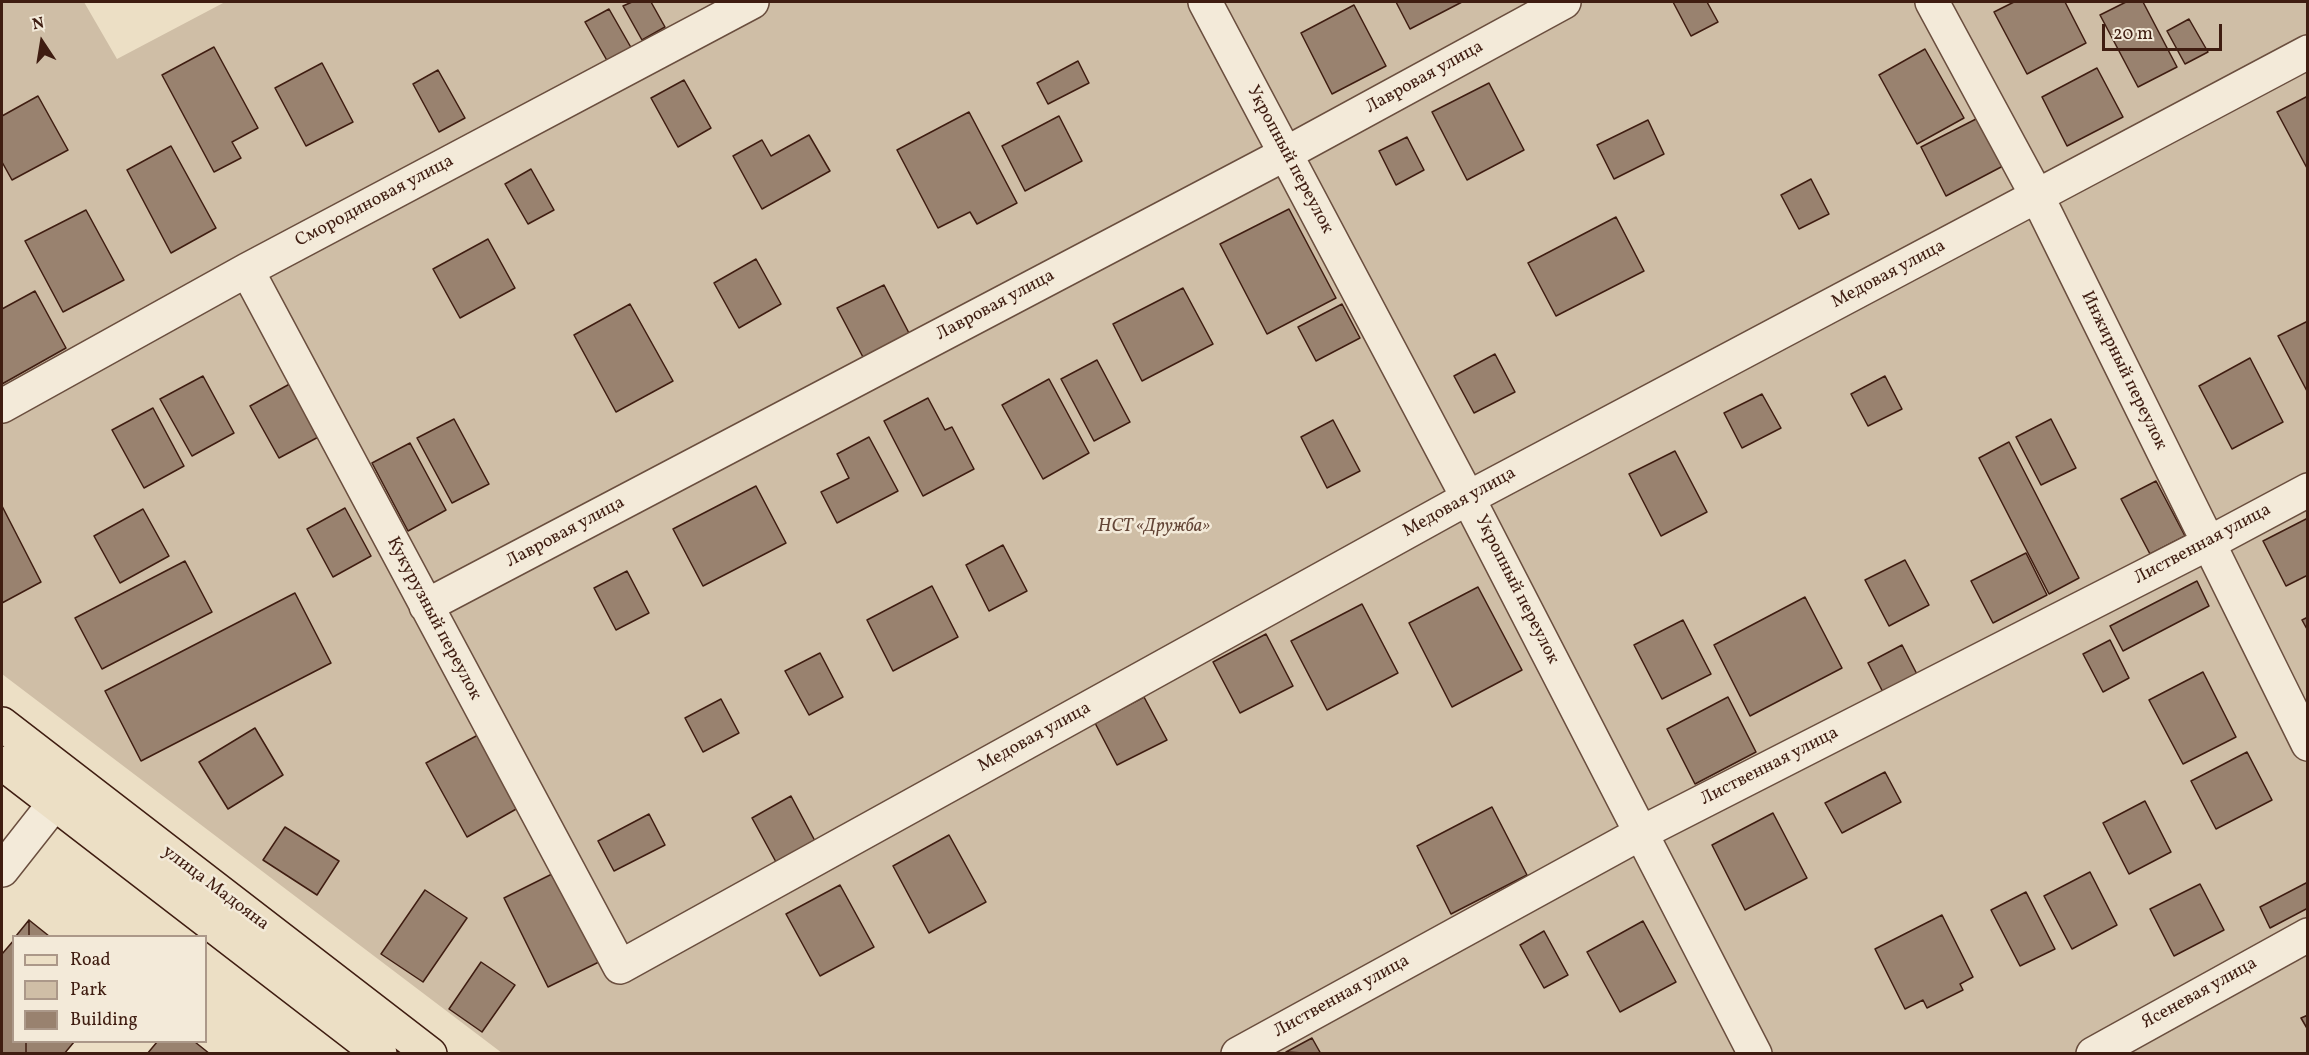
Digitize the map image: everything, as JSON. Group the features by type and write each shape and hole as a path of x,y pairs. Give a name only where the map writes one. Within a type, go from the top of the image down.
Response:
{"main road":[{"name":"улица Мадояна","path":"2,724 430,1053"},
{"name":"улица Мадояна","path":"2,763 380,1053"}],"street":[{"name":"Смородиновая улица","path":"2,406 247,270 752,2"},
{"name":"Укропный переулок","path":"1205,2 1468,498 1755,1053"},
{"name":"Лавровая улица","path":"426,606 1285,154 1564,2"},
{"name":"Инжирный переулок","path":"1932,2 2037,196 2307,744"},
{"name":"Медовая улица","path":"620,968 1468,498 2307,52"},
{"name":"Кукурузный переулок","path":"247,270 620,968"},
{"name":"Лиственная улица","path":"1238,1053 1641,833 2209,543 2307,490"},
{"path":"2,870 54,804"},
{"name":"Ясеневая улица","path":"2093,1053 2307,935"}],"green space":[{"name":"НСТ «Дружба»","path":"2,2 84,2 117,59 225,2 2307,2 2307,1053 502,1053 2,674"}],"building":[{"path":"632,2 651,2 665,27 642,40 623,6"},
{"path":"1396,2 1462,2 1410,29"},
{"path":"1673,2 1707,2 1718,22 1691,36"},
{"path":"2014,2 2065,2 2086,43 2027,74 1994,12"},
{"path":"2126,2 2143,2 2177,67 2138,87 2100,15"},
{"path":"1354,5 1386,66 1332,94 1301,33"},
{"path":"609,9 633,51 609,64 585,22"},
{"path":"2189,19 2208,52 2185,64 2167,31"},
{"path":"214,47 258,128 232,142 241,158 214,172 162,75"},
{"path":"1925,49 1964,118 1917,144 1879,75"},
{"path":"1078,61 1089,83 1048,104 1037,83"},
{"path":"322,63 353,122 306,146 275,88"},
{"path":"2097,68 2123,117 2067,146 2042,97"},
{"path":"438,70 465,118 439,132 413,84"},
{"path":"684,80 711,128 678,147 651,98"},
{"path":"1489,83 1524,150 1467,180 1432,112"},
{"path":"38,96 68,150 12,180 2,162 2,116"},
{"path":"2308,96 2308,170 2277,112"},
{"path":"969,112 1017,203 977,224 970,212 938,228 897,150"},
{"path":"1059,116 1082,161 1025,191 1002,146"},
{"path":"1978,118 2003,166 1946,196 1921,147"},
{"path":"1648,120 1664,154 1614,179 1597,145"},
{"path":"809,135 830,171 762,209 733,156 762,140 771,156"},
{"path":"1407,137 1424,170 1396,185 1379,151"},
{"path":"171,146 216,228 171,253 127,170"},
{"path":"531,169 554,210 528,224 505,184"},
{"path":"1811,179 1829,214 1799,229 1781,195"},
{"path":"1289,209 1336,298 1267,334 1220,244"},
{"path":"86,210 124,280 63,312 25,241"},
{"path":"1616,217 1644,271 1556,316 1528,263"},
{"path":"488,239 515,288 460,318 433,269"},
{"path":"756,259 781,304 739,328 714,283"},
{"path":"884,285 910,335 864,359 837,308"},
{"path":"1183,288 1213,344 1142,381 1113,324"},
{"path":"35,291 66,348 2,384 2,309"},
{"path":"630,304 673,381 616,412 574,335"},
{"path":"1342,304 1360,338 1316,361 1298,327"},
{"path":"2308,321 2308,393 2278,336"},
{"path":"1495,354 1515,392 1474,413 1454,376"},
{"path":"2250,358 2283,422 2232,449 2199,386"},
{"path":"1097,360 1130,422 1094,441 1061,379"},
{"path":"203,376 234,433 192,456 160,399"},
{"path":"1885,376 1902,409 1868,426 1851,394"},
{"path":"1049,379 1089,453 1043,479 1002,405"},
{"path":"295,381 324,434 279,458 250,406"},
{"path":"1762,394 1781,428 1742,448 1724,413"},
{"path":"928,398 945,430 952,427 974,469 923,496 884,421"},
{"path":"153,408 184,466 144,488 112,430"},
{"path":"454,419 489,484 452,503 417,438"},
{"path":"2051,419 2076,468 2041,485 2016,437"},
{"path":"1333,420 1360,471 1327,488 1301,437"},
{"path":"869,437 898,491 837,523 821,492 849,478 837,454"},
{"path":"2009,442 2079,578 2049,594 1979,458"},
{"path":"410,443 446,510 408,531 372,463"},
{"path":"1675,451 1707,512 1661,536 1629,474"},
{"path":"2156,481 2185,536 2150,554 2121,499"},
{"path":"756,486 786,543 703,586 673,529"},
{"path":"2,506 41,582 2,603"},
{"path":"345,508 371,556 333,577 307,529"},
{"path":"143,509 169,556 120,583 94,536"},
{"path":"2308,518 2308,575 2286,586 2263,541"},
{"path":"1003,545 1027,591 989,611 966,565"},
{"path":"2026,553 2047,595 1993,623 1971,581"},
{"path":"1905,560 1929,605 1889,626 1865,580"},
{"path":"185,561 212,612 102,669 75,618"},
{"path":"627,571 649,613 616,630 594,588"},
{"path":"2197,581 2209,606 2123,651 2110,626"},
{"path":"932,586 958,637 893,671 867,620"},
{"path":"1478,587 1522,670 1452,707 1409,623"},
{"path":"295,593 331,663 141,761 105,691"},
{"path":"1805,597 1842,668 1750,716 1714,645"},
{"path":"1362,604 1398,673 1327,710 1291,641"},
{"path":"2308,617 2308,631 2302,620"},
{"path":"1683,620 1711,674 1662,699 1634,645"},
{"path":"1266,634 1293,686 1240,713 1213,662"},
{"path":"2110,640 2129,678 2103,692 2083,654"},
{"path":"1902,645 1921,682 1887,700 1868,663"},
{"path":"820,653 843,697 809,715 785,671"},
{"path":"2203,672 2236,737 2183,764 2149,700"},
{"path":"1144,697 1167,740 1117,765 1095,723"},
{"path":"1728,697 1756,752 1695,784 1667,729"},
{"path":"721,699 739,733 703,752 685,718"},
{"path":"255,728 283,775 228,809 199,762"},
{"path":"478,735 518,808 467,837 426,763"},
{"path":"2247,752 2272,800 2216,829 2191,781"},
{"path":"1885,772 1901,802 1842,833 1825,803"},
{"path":"791,796 815,841 776,862 752,818"},
{"path":"2145,801 2171,852 2129,874 2103,823"},
{"path":"1492,807 1527,875 1451,914 1417,846"},
{"path":"1773,813 1807,878 1745,910 1712,845"},
{"path":"649,814 665,845 614,871 598,841"},
{"path":"285,827 339,861 317,895 263,860"},
{"path":"949,835 986,902 929,933 893,866"},
{"path":"560,870 605,959 548,987 504,898"},
{"path":"2090,872 2117,925 2072,949 2044,896"},
{"path":"2308,882 2308,908 2270,928 2260,907"},
{"path":"2200,884 2224,930 2174,956 2150,909"},
{"path":"840,885 874,947 820,976 786,914"},
{"path":"425,890 467,918 423,982 381,954"},
{"path":"2026,892 2055,949 2020,966 1991,910"},
{"path":"1942,915 1973,977 1960,984 1963,990 1927,1008 1923,1000 1905,1009 1875,949"},
{"path":"29,920 48,935 29,935"},
{"path":"29,920 29,935 17,935"},
{"path":"1643,921 1676,982 1620,1012 1587,952"},
{"path":"1544,931 1568,975 1544,988 1520,945"},
{"path":"12,942 12,1043 26,1043 26,1054 2,1054 2,954"},
{"path":"481,962 515,985 482,1032 449,1009"},
{"path":"2308,1015 2308,1030 2301,1018"},
{"path":"1312,1038 1321,1054 1286,1052"},
{"path":"26,1043 73,1043 64,1054 26,1054"},
{"path":"156,1043 196,1043 210,1054 147,1054"}]}
